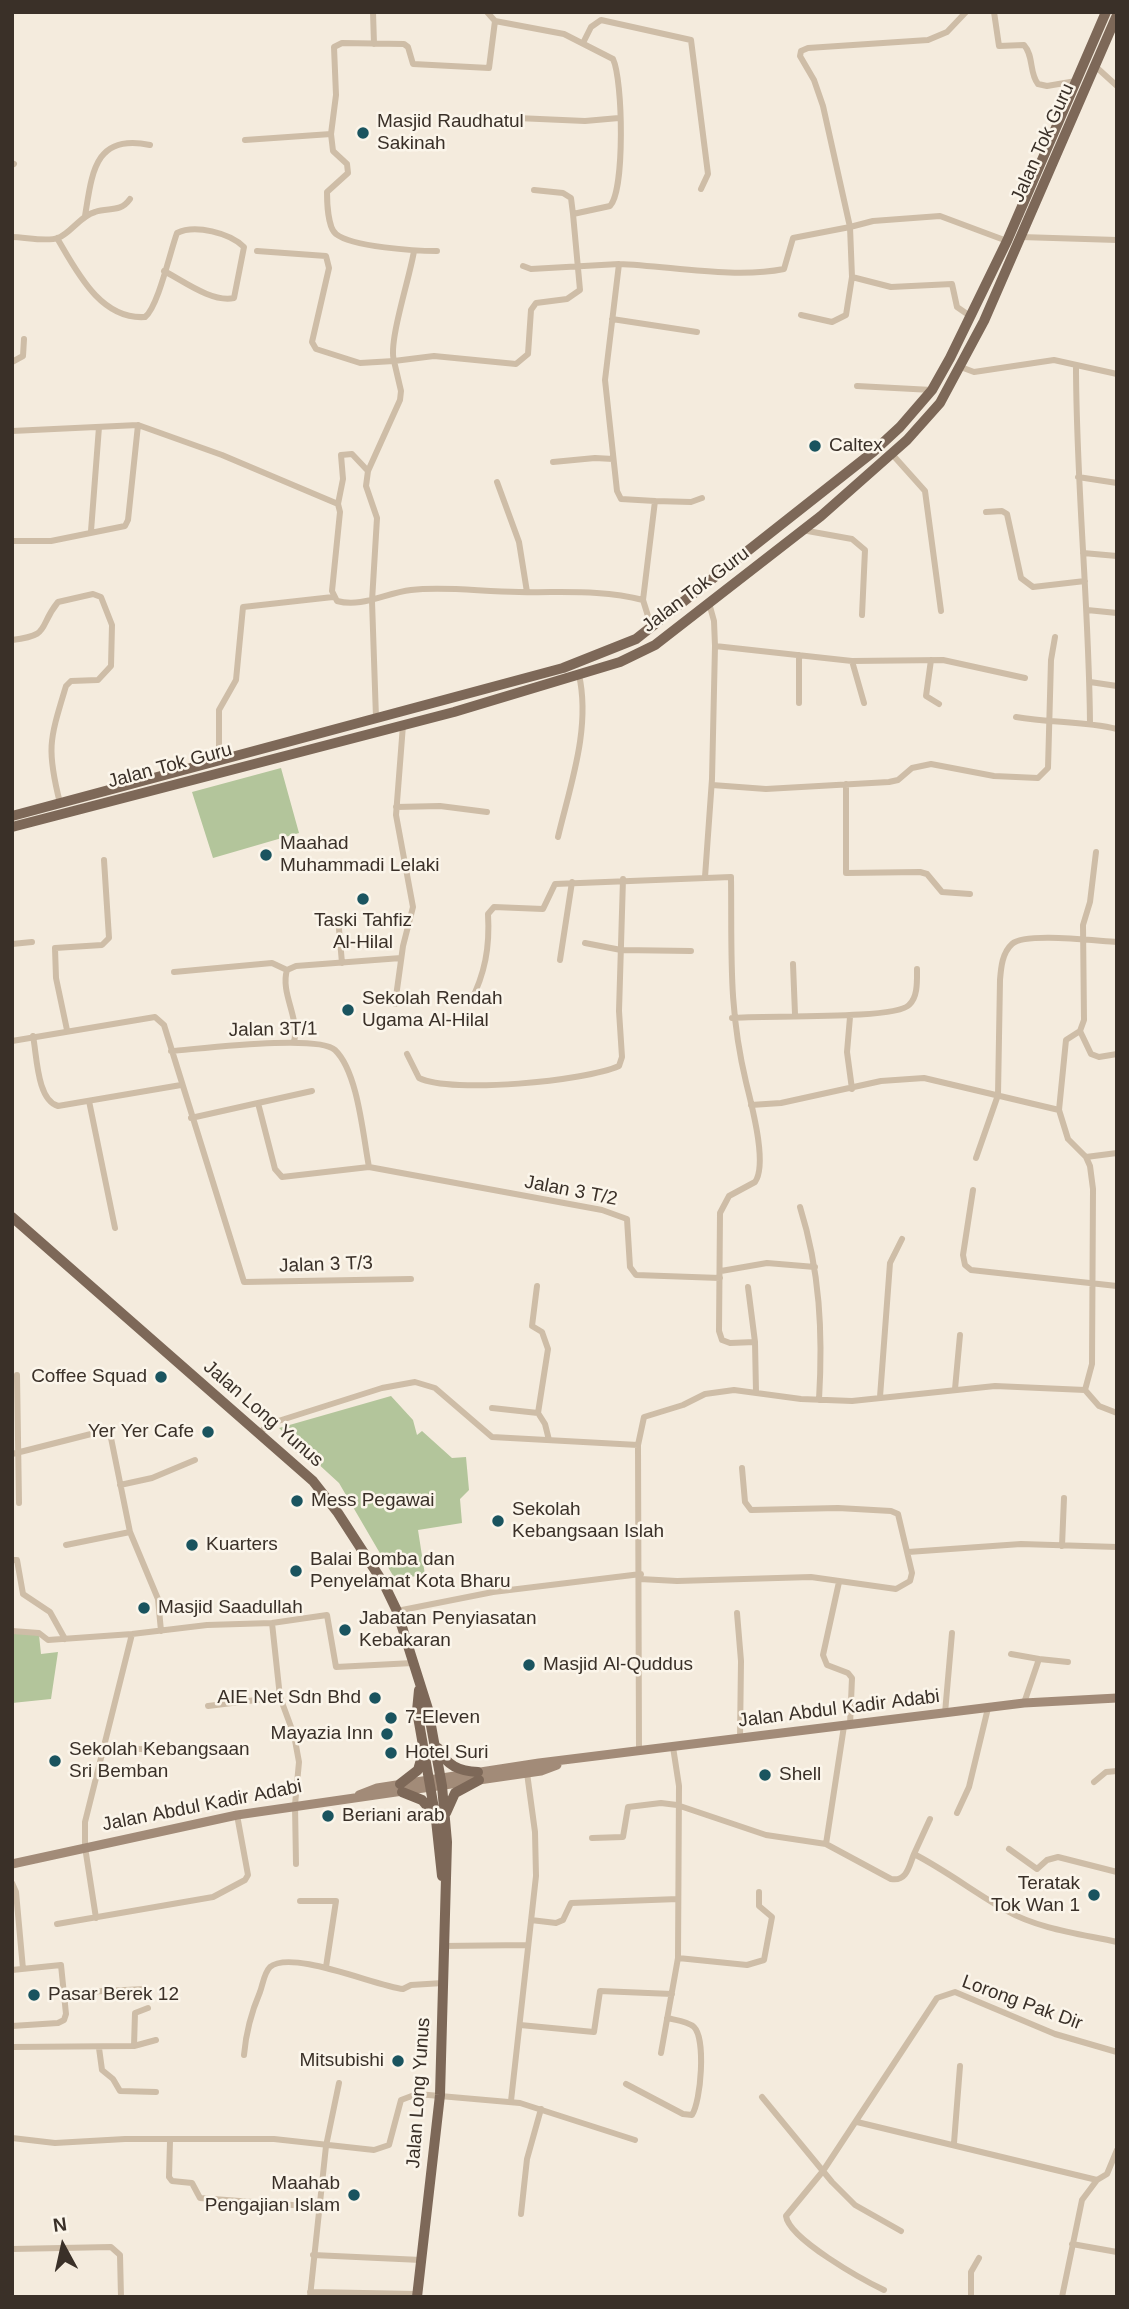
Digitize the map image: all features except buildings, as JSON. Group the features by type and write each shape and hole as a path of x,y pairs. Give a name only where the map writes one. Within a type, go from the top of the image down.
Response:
{"main road":[{"name":"Jalan Tok Guru","path":"12,816 586,661 636,639 873,452 932,390 1006,241 1078,80 1112,16"},
{"name":"Jalan Tok Guru","path":"12,827 434,717 620,662 655,645 802,530 891,453 940,402 984,321 1103,48 1112,16"},
{"path":"1103,48 1117,35"},
{"path":"766,537 778,550"},
{"path":"402,711 408,718 434,717"},
{"name":"Jalan Long Yunus","path":"12,1217 300,1468 327,1497 384,1584 397,1611 419,1688 428,1709 427,1735 441,1819 444,1890 440,2095 417,2295"},
{"name":"Jalan Abdul Kadir Adabi","path":"12,1864 236,1815 566,1761 1024,1703 1117,1698"},
{"path":"427,1735 446,1762 478,1776"},
{"path":"427,1735 421,1764 401,1788 422,1800 441,1819 451,1798 478,1776"},
{"name":"Jalan Abdul Kadir Adabi","path":"478,1776 527,1773 566,1761"}],"street":[{"path":"373,12 374,44"},
{"path":"487,12 495,21 564,34 613,59 621,159 615,201 610,206 573,214"},
{"path":"801,315 840,320 846,315 852,277 850,227 823,106 814,80 801,62 802,51 928,40 947,32 966,12"},
{"path":"995,12 999,46 1024,45 1038,84 1046,86 1078,80"},
{"path":"583,43 591,27 601,20 691,40 709,174 701,189"},
{"path":"438,251 414,251 373,245 334,232 327,192 332,184 344,178 348,166 334,151 331,134 336,95 334,47 342,43 404,44 408,47 413,64 489,68 495,21"},
{"path":"1095,66 1117,86"},
{"path":"517,118 585,121 619,118"},
{"path":"245,140 331,134"},
{"path":"85,216 94,170 100,155 120,145 150,145"},
{"path":"257,251 326,256 329,268 312,342 316,349 360,363 434,356 516,364 525,360 530,347 531,310 543,301 575,296 580,290 579,265 572,232 571,198 564,193 534,190"},
{"path":"12,237 57,238 85,216 125,206 130,200"},
{"path":"523,266 531,269 619,264 776,271 784,269 793,238 873,221 940,216 1006,241"},
{"path":"57,238 90,289 103,303 119,313 136,318 151,312 164,271 177,233 182,230 216,232 244,247 234,298 227,300 211,294 164,271"},
{"path":"1021,237 1117,240"},
{"path":"376,718 372,601 377,518 366,486 368,471 400,400 401,391 391,341 409,283 414,251"},
{"path":"619,264 604,380 617,491 621,499 691,502 702,498"},
{"path":"852,277 891,287 952,284 957,307 970,316"},
{"path":"612,319 696,332"},
{"path":"12,362 23,355 24,339"},
{"path":"958,366 974,372 1040,360 1117,374"},
{"path":"1076,365 1078,477 1087,610 1090,723"},
{"path":"857,386 932,390"},
{"path":"12,431 138,425 222,455 338,504"},
{"path":"12,541 51,541 125,526 128,520 138,425"},
{"path":"91,531 99,426"},
{"path":"891,453 925,491 941,611"},
{"path":"333,597 338,504 343,479 341,455 352,454 368,471"},
{"path":"553,462 613,459"},
{"path":"1078,477 1117,483"},
{"path":"497,482 519,542 527,592"},
{"path":"654,501 643,600 648,615 656,624"},
{"path":"986,512 1002,511 1007,514 1021,578 1026,584 1033,587 1085,581"},
{"path":"802,530 852,540 866,550 862,615"},
{"path":"1083,553 1117,556"},
{"path":"219,760 219,710 236,680 243,607 333,597 343,603 372,601 397,592 450,588 527,592 595,591 643,600"},
{"path":"12,640 35,637 43,630 58,602 84,596 101,597 110,615 111,666 98,680 71,681 66,686 53,729 50,763 60,803"},
{"path":"705,877 712,785 715,646 714,621 709,603"},
{"path":"1087,610 1117,613"},
{"path":"712,785 766,789 898,780 912,768 932,764 994,776 1038,778 1048,768 1055,636"},
{"path":"715,646 852,661 931,660 1025,678"},
{"path":"799,656 799,703"},
{"path":"931,660 926,696 939,704"},
{"path":"852,661 863,703"},
{"path":"558,837 574,774 584,708 579,675"},
{"path":"1090,682 1117,686"},
{"path":"1016,717 1050,723 1090,723 1117,729"},
{"path":"395,1004 401,958 413,906 397,830 396,807 403,725"},
{"path":"846,784 846,873 920,872 927,874 943,892 970,894"},
{"path":"396,807 440,806 487,812"},
{"path":"1085,1390 1092,1364 1093,1189 1086,1157 1068,1139 1059,1110 1066,1040 1080,1031 1084,1020 1082,941 1096,852"},
{"path":"67,1030 56,978 55,948 107,943 110,933 104,860"},
{"path":"470,1003 484,971 490,938 490,910 543,909 552,886 572,882 731,877 729,960 732,1018 751,1105 760,1175 748,1187 729,1196 720,1213 719,1332 722,1340 730,1343 755,1342"},
{"path":"407,1054 419,1078 457,1085 513,1086 616,1068 622,1057 618,1011 623,879"},
{"path":"560,960 572,882"},
{"path":"338,929 342,963"},
{"path":"976,1158 998,1095 1000,980 1002,962 1009,946 1018,939 1117,942"},
{"path":"12,944 32,942"},
{"path":"585,943 621,950 691,951"},
{"path":"294,1042 296,1027 286,978 288,970 296,966 401,958"},
{"path":"174,972 272,963 288,970"},
{"path":"793,964 794,1014"},
{"path":"732,1018 794,1014 850,1017 901,1011 910,1005 915,996 917,969"},
{"path":"12,1041 155,1017 164,1025 191,1118 312,1091"},
{"path":"850,1017 847,1052 852,1089"},
{"path":"1080,1031 1091,1054 1100,1057 1117,1054"},
{"path":"33,1036 47,1101 58,1106 181,1085"},
{"name":"Jalan 3T/1","path":"171,1051 294,1042 326,1044 341,1058 351,1079 369,1167"},
{"path":"751,1105 781,1103 881,1081 924,1078 1059,1110"},
{"path":"89,1101 115,1228"},
{"path":"258,1103 278,1175 286,1177 369,1167"},
{"name":"Jalan 3 T/3","path":"191,1118 244,1282 411,1279"},
{"path":"1086,1157 1117,1153"},
{"name":"Jalan 3 T/2","path":"369,1167 621,1214 627,1219 629,1228 632,1273 720,1275"},
{"path":"973,1190 962,1255 965,1265 971,1270 1092,1286 1117,1286"},
{"path":"800,1207 815,1267 821,1310 819,1401"},
{"path":"880,1397 890,1263 902,1239"},
{"path":"720,1275 767,1263 815,1267"},
{"path":"537,1286 532,1325 542,1332 548,1349 538,1413 545,1424 549,1440"},
{"path":"748,1287 755,1342 756,1392"},
{"path":"955,1389 960,1335"},
{"path":"18,1375 15,1453 19,1503"},
{"path":"260,1433 272,1423 382,1388 415,1382 435,1388 492,1437 638,1445"},
{"path":"639,1751 637,1633 641,1576 638,1445 644,1417 683,1405 705,1394 734,1390 819,1401 995,1386 1085,1390 1099,1406 1117,1413"},
{"path":"492,1408 538,1413"},
{"path":"15,1453 107,1432 113,1439 130,1532 158,1599 161,1630"},
{"path":"120,1485 152,1478 195,1460"},
{"path":"397,1611 493,1592 641,1576 677,1581 811,1577 880,1588 904,1587 912,1573 898,1514 891,1511 838,1508 751,1510 745,1502 742,1468"},
{"path":"1062,1546 1064,1498"},
{"path":"66,1545 130,1532"},
{"path":"908,1552 1021,1545 1117,1547"},
{"path":"12,1560 17,1560 23,1594 50,1612 65,1639"},
{"path":"826,1844 847,1725 852,1678 848,1673 827,1665 823,1655 838,1582"},
{"path":"737,1613 741,1661 740,1738"},
{"path":"12,1631 39,1633 48,1640 206,1625 272,1623 328,1615 338,1668 413,1663"},
{"path":"272,1623 281,1697 294,1735 299,1762 295,1805 296,1864"},
{"path":"945,1713 952,1633"},
{"path":"96,1918 85,1847 85,1822 132,1634"},
{"path":"1011,1654 1068,1662"},
{"path":"1024,1703 1039,1659"},
{"path":"208,1706 281,1697"},
{"path":"957,1813 968,1787 988,1708"},
{"path":"661,2053 678,1958 679,1786 673,1746"},
{"path":"104,1747 158,1749"},
{"path":"1094,1782 1106,1772 1117,1771"},
{"path":"511,2101 536,1854 527,1773"},
{"path":"592,1838 623,1837 628,1807 661,1803 677,1805 766,1835 826,1844 898,1881 905,1876 930,1819"},
{"path":"57,1924 213,1897 245,1880 248,1875 236,1815"},
{"path":"1009,1849 1037,1869 1047,1860 1058,1857 1117,1872"},
{"path":"914,1854 971,1886 1008,1912 1040,1924 1117,1942"},
{"path":"12,1883 16,1892 23,1969"},
{"path":"678,1958 747,1965 764,1960 772,1917 759,1906 759,1892"},
{"path":"531,1920 556,1923 563,1920 570,1903 678,1899"},
{"path":"300,1901 336,1901 326,1967"},
{"path":"443,1946 527,1945"},
{"path":"244,2055 246,2030 267,1971 272,1965 283,1962 326,1967 394,1988 443,1983"},
{"path":"12,1970 61,1965 66,2014 61,2022 12,2026"},
{"path":"64,1993 145,1989"},
{"path":"520,2025 594,2032 600,1991 671,1994"},
{"name":"Lorong Pak Dir","path":"884,2290 850,2273 786,2222 786,2216 824,2171 937,1998 955,1992 1055,2034 1117,2052"},
{"path":"134,2046 135,2013 148,2008"},
{"path":"626,2084 683,2114 692,2115 700,2094 698,2036 695,2027 667,2018"},
{"path":"12,2047 99,2048 134,2046 156,2040"},
{"path":"99,2048 102,2070 113,2079 120,2091 156,2092"},
{"path":"954,2143 960,2066"},
{"path":"339,2082 326,2146 310,2294 417,2295"},
{"path":"12,2138 55,2143 125,2139 274,2139 326,2146 384,2149 393,2138 401,2100 417,2094 511,2101 635,2140"},
{"path":"762,2097 855,2206 901,2231"},
{"path":"521,2214 527,2159 541,2109"},
{"path":"857,2122 954,2143 1097,2180"},
{"path":"170,2141 169,2177 172,2181 192,2183 200,2198 319,2207"},
{"path":"1062,2297 1082,2200 1097,2180 1107,2174 1117,2150"},
{"path":"1072,2244 1117,2252"},
{"path":"12,2249 111,2247 120,2255 121,2297"},
{"path":"313,2255 421,2260"},
{"path":"971,2297 971,2272 979,2258"}],"green space":[{"path":"281,768 299,833 213,858 192,792"},
{"path":"391,1396 413,1420 417,1435 422,1431 452,1458 466,1457 469,1490 460,1499 462,1523 418,1530 425,1575 395,1579 339,1483 279,1428"},
{"path":"12,1633 39,1635 41,1654 58,1652 51,1699 12,1703"}],"place":[{"name":"Masjid Raudhatul Sakinah","path":"363,133"},
{"name":"Caltex","path":"815,446"},
{"name":"Maahad Muhammadi Lelaki","path":"266,855"},
{"name":"Taski Tahfiz Al-Hilal","path":"363,899"},
{"name":"Sekolah Rendah Ugama Al-Hilal","path":"348,1010"},
{"name":"Coffee Squad","path":"161,1377"},
{"name":"Yer Yer Cafe","path":"208,1432"},
{"name":"Mess Pegawai","path":"297,1501"},
{"name":"Sekolah Kebangsaan Islah","path":"498,1521"},
{"name":"Kuarters","path":"192,1545"},
{"name":"Balai Bomba dan Penyelamat Kota Bharu","path":"296,1571"},
{"name":"Masjid Saadullah","path":"144,1608"},
{"name":"Jabatan Penyiasatan Kebakaran","path":"345,1630"},
{"name":"Masjid Al-Quddus","path":"529,1665"},
{"name":"AIE Net Sdn Bhd","path":"375,1698"},
{"name":"7-Eleven","path":"391,1718"},
{"name":"Mayazia Inn","path":"387,1734"},
{"name":"Hotel Suri","path":"391,1753"},
{"name":"Sekolah Kebangsaan Sri Bemban","path":"55,1761"},
{"name":"Shell","path":"765,1775"},
{"name":"Beriani arab","path":"328,1816"},
{"name":"Teratak Tok Wan 1","path":"1094,1895"},
{"name":"Pasar Berek 12","path":"34,1995"},
{"name":"Mitsubishi","path":"398,2061"},
{"name":"Maahab Pengajian Islam","path":"354,2195"}]}
